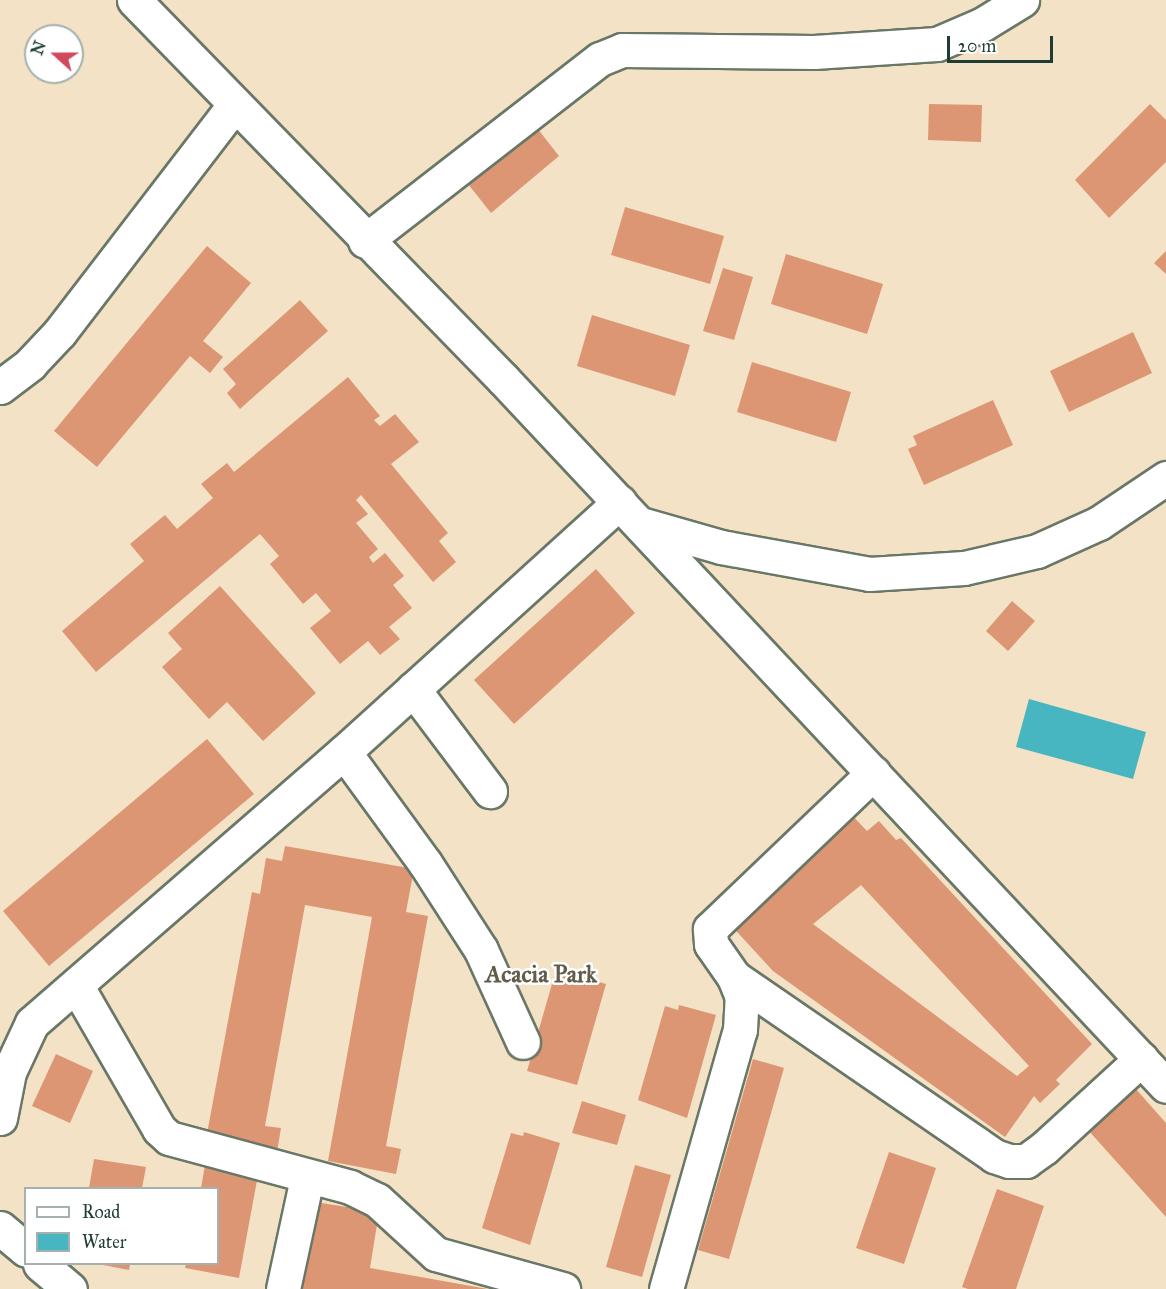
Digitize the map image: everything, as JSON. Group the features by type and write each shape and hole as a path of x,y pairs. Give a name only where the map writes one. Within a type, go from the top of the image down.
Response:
{"street":[{"path":"134,0 629,513 1166,1086"},
{"path":"365,241 600,59 622,50 814,52 937,44 974,29 1022,0"},
{"path":"0,387 30,364 60,332 235,104"},
{"path":"629,513 721,547 869,574 964,567 1037,551 1089,528 1166,478"},
{"path":"0,1118 16,1023 76,986 413,689 629,513"},
{"path":"413,689 490,791"},
{"path":"344,752 425,862 481,950 523,1042"},
{"path":"666,1289 740,1030 742,997 734,977 711,944 708,935 714,923 873,773"},
{"path":"734,977 994,1156 1009,1161 1026,1161 1044,1148 1141,1059"},
{"path":"76,986 159,1129 169,1138 307,1178 350,1187 377,1200 436,1254 562,1289"},
{"path":"283,1289 307,1178"},
{"path":"0,1228 24,1248"}],"water":[{"path":"1029,699 1146,732 1133,779 1016,747"}],"building":[{"path":"929,104 982,105 981,142 928,140"},
{"path":"1150,104 1166,120 1166,162 1109,218 1075,180"},
{"path":"537,128 559,156 491,213 468,184"},
{"path":"625,207 724,236 710,284 611,255"},
{"path":"207,246 251,283 203,341 223,357 210,373 190,356 97,467 54,431"},
{"path":"1166,251 1166,274 1154,263"},
{"path":"786,254 883,284 867,334 771,304"},
{"path":"723,268 753,277 734,340 703,331"},
{"path":"300,300 328,331 240,409 227,393 236,384 223,369"},
{"path":"592,315 690,345 675,396 577,366"},
{"path":"1133,332 1152,373 1069,412 1050,371"},
{"path":"752,362 851,392 836,442 737,412"},
{"path":"348,377 380,416 374,420 380,426 395,414 419,442 391,464 448,533 439,541 456,562 433,582 361,495 356,500 368,514 356,523 378,549 369,557 373,563 385,553 404,576 393,585 412,608 389,627 400,639 380,655 368,641 340,664 310,628 331,611 316,593 303,604 270,564 279,556 260,534 96,672 62,631 144,561 130,544 165,515 177,529 213,498 201,484 227,463 234,472"},
{"path":"993,400 1013,445 924,485 908,449 917,445 913,436"},
{"path":"596,569 635,613 514,724 474,680"},
{"path":"220,586 316,693 263,741 227,702 209,719 162,667 182,649 168,633"},
{"path":"1012,601 1035,621 1008,651 986,631"},
{"path":"207,739 254,794 49,966 3,911"},
{"path":"847,810 867,831 879,821 896,840 901,838 1092,1044 1056,1080 1060,1084 1040,1103 1034,1096 1005,1137 773,971 728,922","holes":["861,885 1029,1066 1017,1076 813,924"]},
{"path":"285,846 414,869 406,912 428,916 386,1146 401,1149 396,1174 328,1161 372,917 305,905 265,1126 281,1128 277,1152 206,1139 252,892 260,894 266,858 282,861"},
{"path":"556,970 606,984 577,1085 527,1071"},
{"path":"679,1005 716,1015 687,1118 638,1100 665,1006 678,1010"},
{"path":"56,1054 93,1071 70,1123 32,1106"},
{"path":"753,1059 784,1068 729,1259 698,1250"},
{"path":"1135,1088 1166,1123 1166,1217 1088,1130"},
{"path":"582,1101 626,1115 617,1145 572,1133"},
{"path":"524,1132 560,1143 530,1245 482,1228 511,1133 523,1136"},
{"path":"889,1152 936,1168 904,1264 856,1248"},
{"path":"94,1159 146,1167 142,1187 89,1187"},
{"path":"205,1165 258,1175 239,1278 185,1268 186,1265 219,1265 219,1187 201,1187"},
{"path":"635,1165 671,1175 642,1277 606,1267"},
{"path":"997,1189 1044,1206 1016,1289 968,1289 962,1287"},
{"path":"315,1202 379,1212 370,1268 488,1289 300,1289"},
{"path":"103,1265 130,1265 129,1270"}],"district":[{"name":"Acacia Park","path":"541,975"}]}
